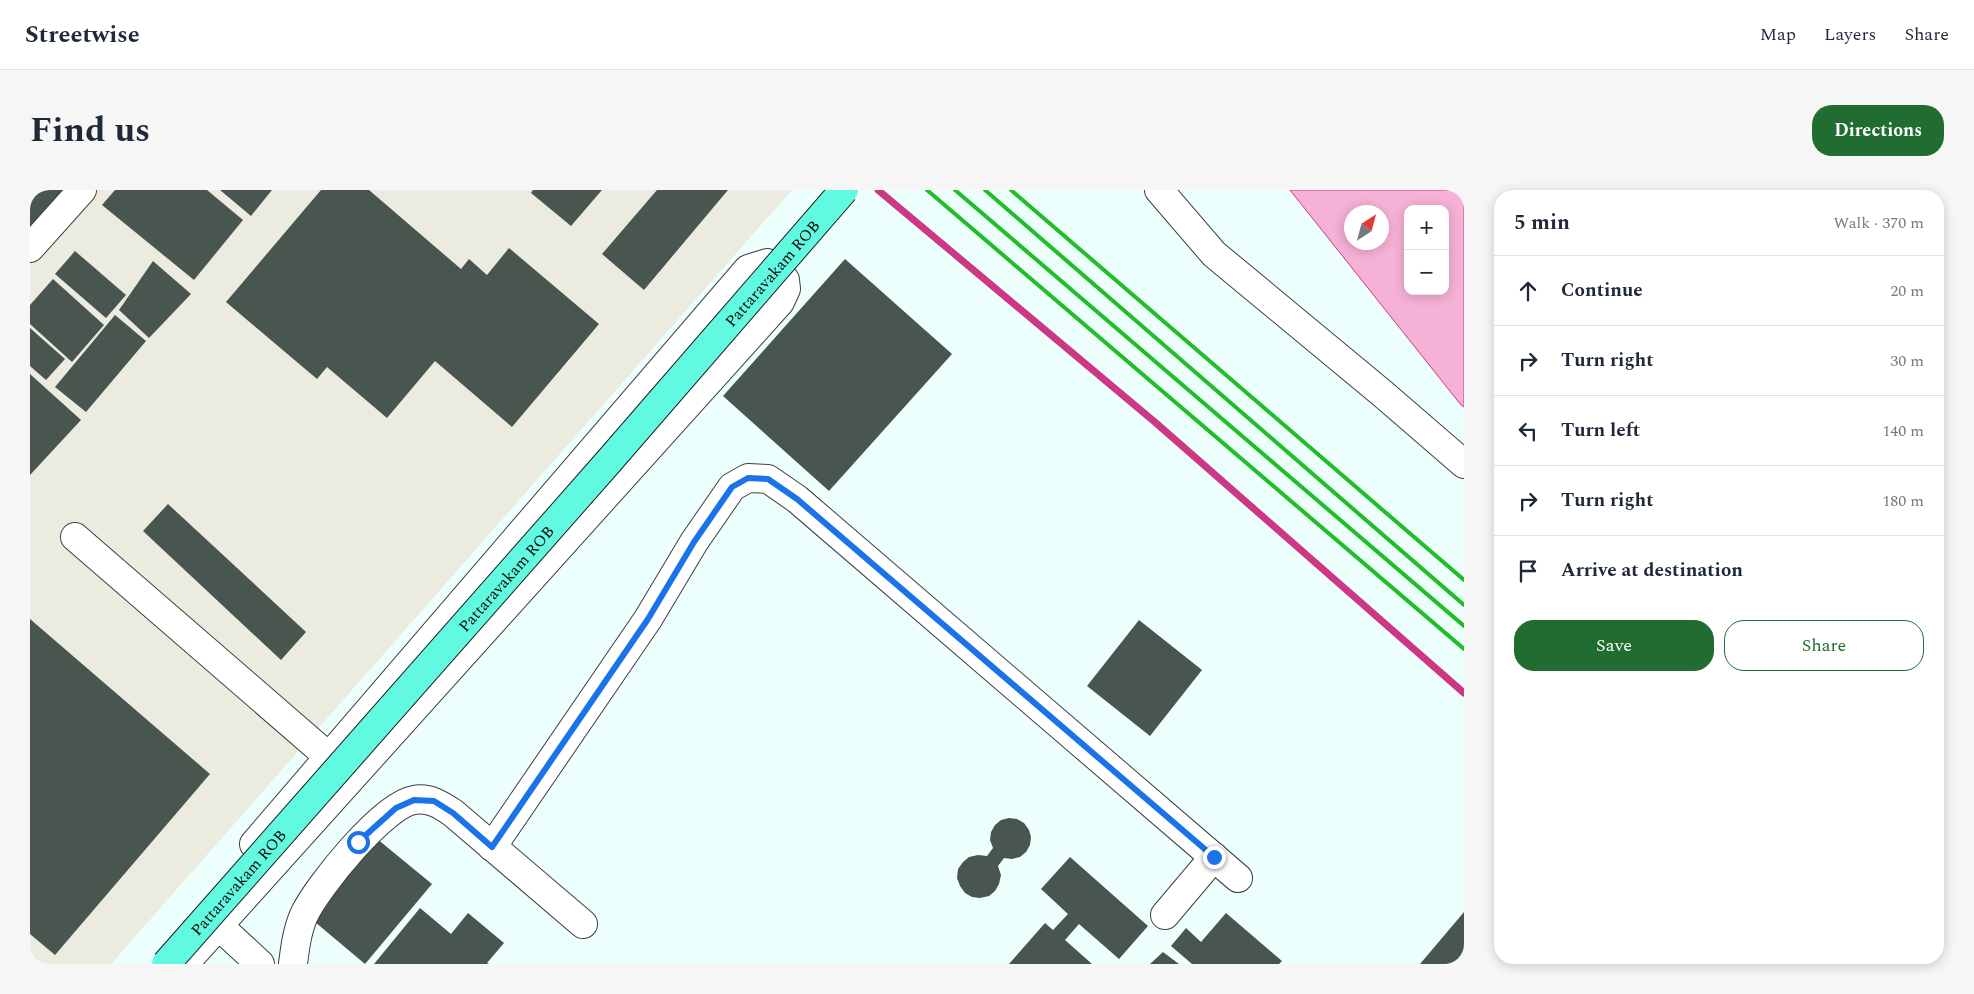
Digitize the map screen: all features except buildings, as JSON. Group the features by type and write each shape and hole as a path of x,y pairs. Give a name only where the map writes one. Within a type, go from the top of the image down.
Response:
{"main road":[{"name":"Pattaravakam ROB","path":"166,964 604,467 844,190"}],"street":[{"path":"30,248 82,190"},
{"path":"1159,190 1214,254 1383,394 1464,464"},
{"path":"150,964 748,269 767,263 785,280 786,289 780,302 219,926 193,961"},
{"path":"492,847 648,619 714,512 732,487 748,478 768,479 797,499 1238,878"},
{"path":"75,537 329,758"},
{"path":"293,964 299,931 304,916 315,895 358,842 396,808 414,800 434,801 453,813 583,924"},
{"path":"1165,916 1214,857"},
{"path":"219,926 260,964"}],"shaded area":[{"path":"30,190 792,190 111,964 30,964"},
{"path":"1290,190 1464,190 1464,407 1461,405"}],"waterway":[{"path":"878,190 1156,423 1464,693"}],"railway":[{"path":"927,190 1464,649"},
{"path":"955,190 1464,626"},
{"path":"985,190 1464,605"},
{"path":"1011,190 1464,580"}],"route":[{"path":"358,842 396,808 414,800 434,801 453,813 492,847 648,619 714,512 732,487 748,478 768,479 797,499 1214,857"}]}
